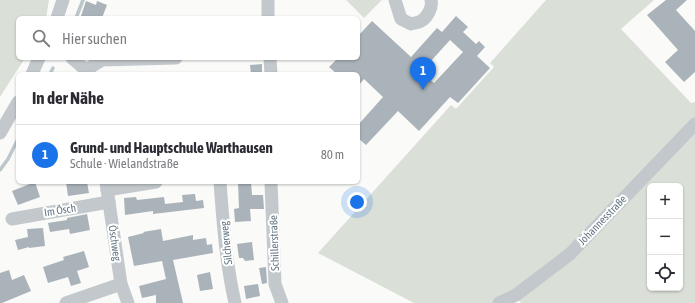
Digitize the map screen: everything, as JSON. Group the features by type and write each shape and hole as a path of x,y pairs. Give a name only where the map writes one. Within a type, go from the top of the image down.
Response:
{"street":[{"path":"57,16 64,0"},
{"path":"268,0 268,16"},
{"path":"395,0 401,19 410,24 421,22 429,12 432,4 431,0"},
{"path":"33,72 38,60"},
{"path":"74,60 87,72 102,60"},
{"path":"270,60 271,72"},
{"path":"0,133 16,105"},
{"name":"Johannesstraße","path":"499,303 518,299 570,254 695,124"},
{"path":"108,192 146,184"},
{"name":"Silcherweg","path":"220,184 225,243 235,303"},
{"name":"Schillerstraße","path":"271,184 275,284 282,303"},
{"name":"Im Ösch","path":"12,218 108,192"},
{"name":"Öschweg","path":"108,192 121,284 128,303"},
{"path":"66,303 121,284"}],"shaded area":[{"path":"0,0 49,0 46,16 16,16 16,60 24,60 0,97"},
{"path":"346,0 382,0 364,18"},
{"path":"546,0 654,0 621,29 691,103 695,102 695,303 521,303 516,295 494,303 414,303 318,253 451,105 456,109 494,67 490,63"}],"building":[{"path":"666,0 687,0 676,10 695,31 695,72 684,82 665,62 678,50 647,15"},
{"path":"86,1 96,5 97,1 107,5 103,16 81,16"},
{"path":"456,16 468,27 463,32 476,44 479,41 485,47 477,56 490,68 458,103 450,97 419,131 398,111 366,145 360,140 360,123 383,97 364,79 360,84 360,72 335,72 329,67 336,60 360,60 360,34 372,21 411,57 437,28 442,32","holes":["450,40 463,52 434,83 421,72"]},
{"path":"262,64 262,72 251,72 250,65"},
{"path":"30,184 36,184 40,197 18,205 12,191"},
{"path":"66,184 87,184 89,193 68,196"},
{"path":"238,184 251,184 252,195 263,195 264,209 250,209 251,221 235,222 234,209 239,208"},
{"path":"195,194 196,201 203,200 204,208 153,214 153,211 125,215 124,198 136,197 137,200 164,197 165,204 183,202 182,195"},
{"path":"87,214 90,230 70,234 69,229 50,232 48,223 67,220 67,218"},
{"path":"43,228 45,246 29,247 18,250 15,240 28,237 27,229"},
{"path":"161,229 163,241 193,235 193,240 206,238 207,245 212,244 213,253 173,260 183,303 156,303 156,295 142,298 139,286 166,279 162,261 134,266 128,237 144,233 143,232"},
{"path":"252,242 254,260 245,261 243,258 239,258 237,244"},
{"path":"84,251 89,267 77,271 81,283 71,286 68,277 48,283 43,267 64,260 63,257"},
{"path":"266,267 267,283 262,284 259,268"},
{"path":"9,270 12,280 24,275 31,291 0,303 0,273"},
{"path":"210,272 213,289 200,291 197,275"},
{"path":"258,284 260,296 246,299 244,286"}],"waterway":[{"path":"77,16 83,0"},
{"path":"51,72 53,68"},
{"path":"0,170 8,159 16,143"}],"place":[{"name":"Grund- und Hauptschule Warthausen","path":"423,90"}]}
